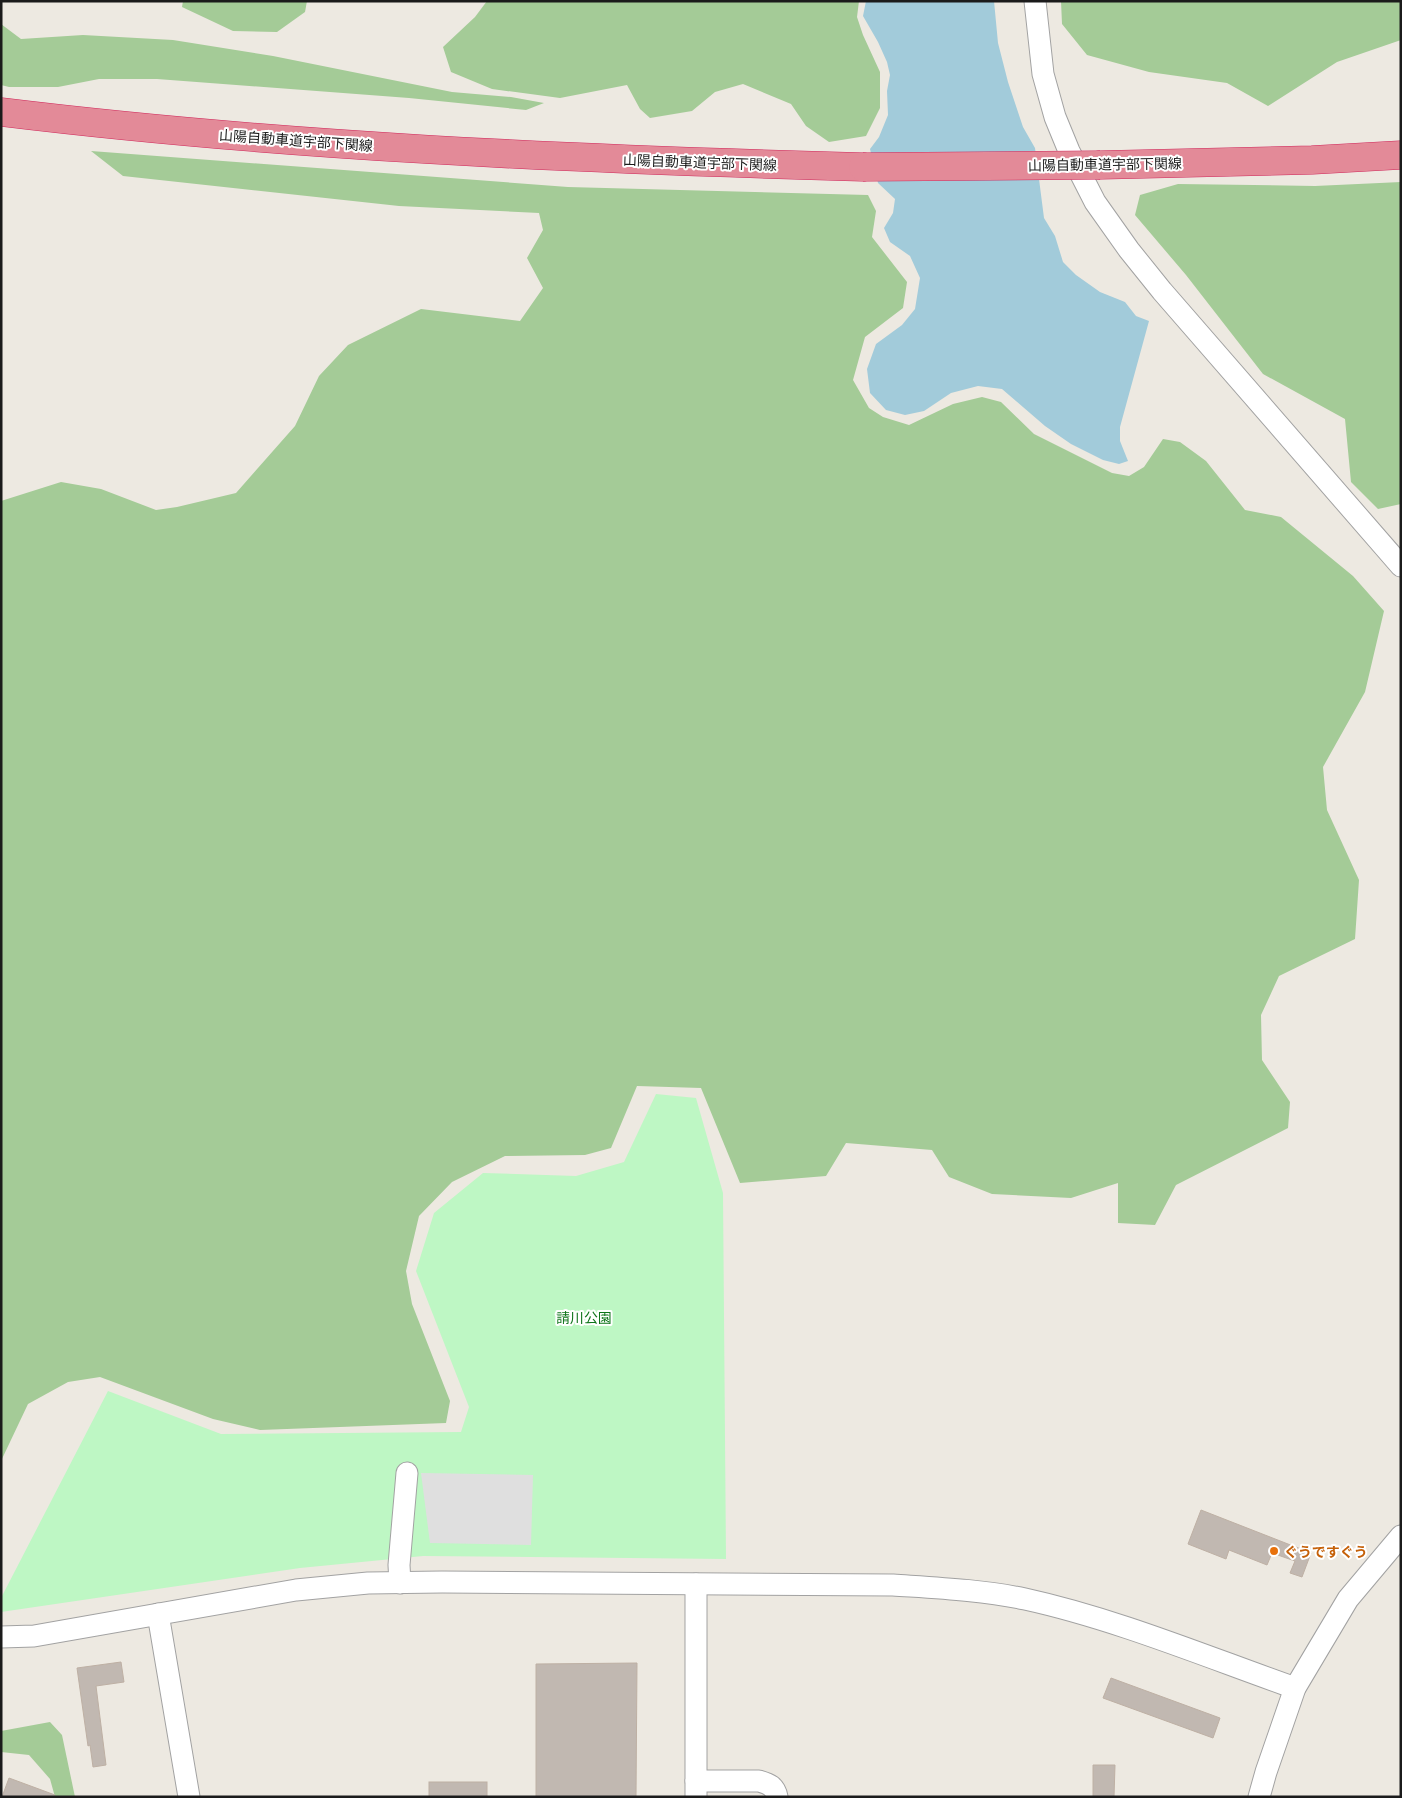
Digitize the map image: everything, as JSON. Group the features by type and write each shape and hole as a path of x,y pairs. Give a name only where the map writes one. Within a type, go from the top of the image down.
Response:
{"highway":[{"name":"山陽自動車道宇部下関線","path":"1,112 316,143 630,160 863,166 1100,165 1312,160 1401,155"}],"street":[{"path":"1035,1 1043,74 1055,117 1068,151 1095,202 1129,250 1162,291 1401,566"},
{"path":"400,1583 399,1565 407,1473"},
{"path":"1259,1797 1295,1688 1348,1599 1401,1536"},
{"path":"1,1637 34,1636 296,1590 368,1583 893,1585 964,1590 1024,1599 1100,1620 1295,1688"},
{"path":"696,1584 696,1789 759,1781 768,1783 774,1788 777,1797"},
{"path":"158,1614 189,1797"}],"green space":[{"path":"183,1 307,1 305,12 277,32 233,31 182,7"},
{"path":"487,1 859,1 857,17 880,72 880,108 866,136 829,142 806,126 791,104 743,84 715,92 692,111 650,118 640,109 627,85 560,98 492,89 451,72 443,47 475,17"},
{"path":"1061,1 1401,1 1401,40 1337,62 1268,106 1227,83 1149,72 1087,55 1062,24"},
{"path":"1,24 21,39 83,35 173,40 273,56 452,92 511,97 544,103 526,110 409,98 157,79 99,79 58,87 9,87 1,85"},
{"path":"91,151 568,187 868,195 876,211 872,237 907,282 903,308 865,337 853,380 869,408 883,417 909,425 953,404 982,397 1001,402 1034,434 1112,473 1129,476 1144,467 1163,439 1180,442 1206,461 1245,510 1281,517 1353,576 1384,611 1365,692 1323,767 1327,810 1359,880 1355,939 1279,976 1261,1015 1262,1060 1290,1102 1288,1128 1176,1185 1155,1225 1118,1223 1118,1183 1071,1198 992,1194 949,1177 932,1150 846,1143 826,1176 740,1183 701,1088 637,1086 611,1148 585,1155 505,1156 452,1182 419,1216 406,1271 412,1304 450,1401 446,1423 260,1430 213,1419 100,1377 68,1382 28,1404 1,1461 1,501 61,482 101,489 156,510 236,493 295,426 319,376 348,345 421,309 520,321 543,288 527,258 543,230 539,213 399,206 123,176"},
{"path":"1401,182 1401,504 1378,509 1351,482 1345,419 1263,374 1186,275 1135,215 1140,195 1178,184 1315,186"},
{"name":"請川公園","path":"656,1094 696,1098 723,1193 726,1559 423,1556 300,1568 1,1612 1,1598 108,1391 221,1434 461,1432 469,1407 416,1271 434,1213 483,1173 576,1176 624,1162"},
{"path":"50,1722 62,1735 75,1797 55,1797 50,1779 29,1755 1,1752 1,1731"}],"shaded area":[{"path":"421,1473 533,1475 531,1545 430,1543"}],"water":[{"path":"866,1 994,1 998,43 1008,82 1023,127 1035,148 1044,218 1055,236 1063,262 1076,275 1100,292 1125,302 1136,316 1149,321 1120,427 1120,441 1128,461 1119,464 1103,460 1071,444 1045,426 1002,389 978,386 951,393 924,411 905,415 886,410 870,393 867,369 876,344 902,325 915,309 920,278 910,256 890,242 884,228 893,213 895,199 878,183 870,149 879,137 888,115 887,91 890,75 887,62 878,42 863,16"}],"building":[{"path":"1201,1510 1311,1553 1302,1577 1290,1573 1295,1561 1272,1553 1267,1565 1229,1550 1226,1559 1188,1544"},
{"path":"121,1662 124,1682 96,1686 106,1765 93,1767 90,1745 88,1746 77,1668"},
{"path":"637,1663 636,1797 536,1797 536,1664"},
{"path":"1111,1678 1220,1718 1213,1738 1103,1698"},
{"path":"1093,1765 1115,1765 1114,1797 1093,1797"},
{"path":"9,1778 55,1795 54,1797 2,1797"},
{"path":"429,1782 487,1782 487,1797 429,1797"}],"place":[{"name":"ぐうですぐう","path":"1274,1551"}]}
